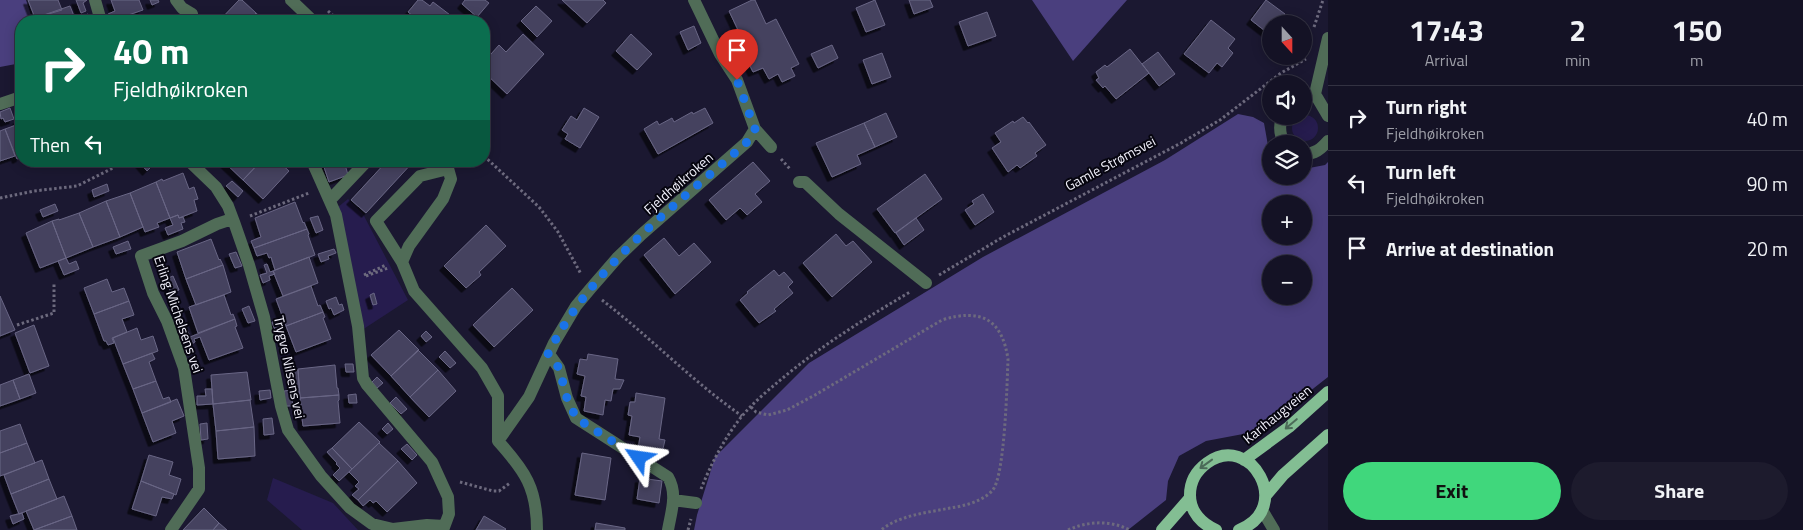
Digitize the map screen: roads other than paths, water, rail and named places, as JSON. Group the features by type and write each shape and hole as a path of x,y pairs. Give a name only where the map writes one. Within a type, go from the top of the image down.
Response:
{"main road":[{"name":"Karihaugveien","path":"1244,460 1289,427 1328,392"},
{"path":"1239,530 1256,520 1262,510 1266,496 1283,475 1328,435"},
{"name":"Karihaugveien","path":"1162,530 1190,498 1190,487 1194,476 1210,460 1233,456 1244,460 1260,474 1265,484 1266,496"},
{"path":"1190,498 1198,518 1215,530"}],"street":[{"path":"95,0 99,15"},
{"path":"176,0 182,8 192,14"},
{"path":"291,0 307,15"},
{"path":"694,0 720,54 737,80 755,129 770,147"},
{"path":"1312,92 1317,81 1328,38"},
{"path":"0,104 15,99"},
{"path":"1312,99 1328,116"},
{"name":"Fjeldhøikroken","path":"548,354 576,306 618,257 747,142 755,129"},
{"path":"1312,153 1322,148 1328,141"},
{"name":"Trygve Nilsens vei","path":"196,167 216,187 228,206 249,265 264,317 281,406 288,430 321,476 350,508 372,524 393,528 426,525 443,528 449,514 448,497 432,462 363,378 358,326 336,215 315,167"},
{"path":"330,200 361,167"},
{"path":"442,167 420,176 376,221 414,292 482,368 498,396 498,441 524,472 531,487 536,505 538,530"},
{"path":"398,262 443,199 451,179 448,167"},
{"path":"799,182 805,182 839,214 926,283"},
{"name":"Erling Michelsens vei","path":"171,530 199,489 199,468 184,368 167,321 153,293 141,256 182,241 217,224 233,221"},
{"path":"498,441 529,397 548,354 559,368 567,398 576,418 668,477 673,486 673,500 668,530"},
{"path":"673,500 696,503"},
{"path":"1262,510 1274,530"}]}
